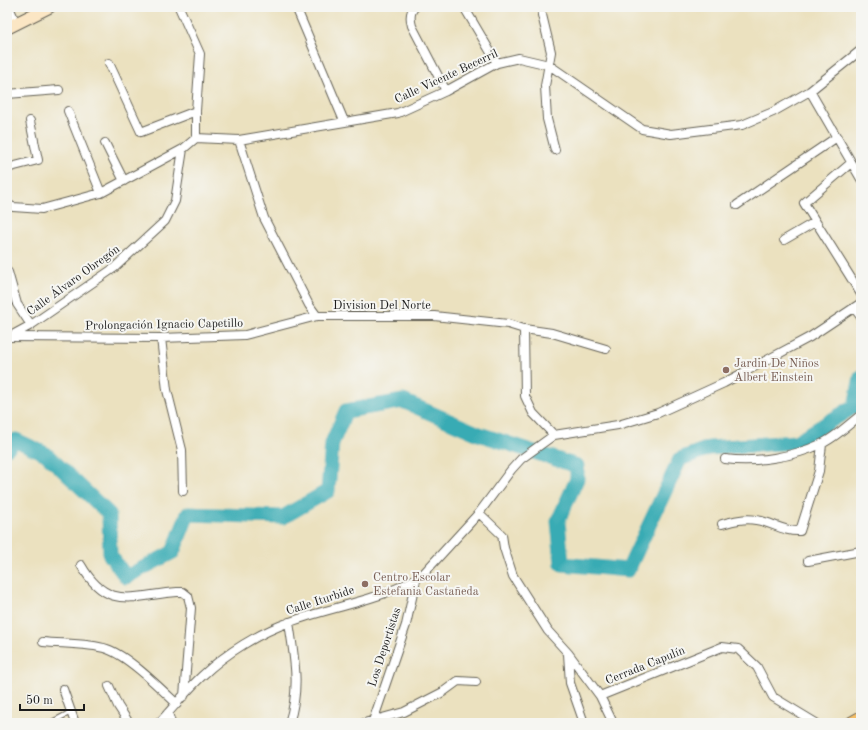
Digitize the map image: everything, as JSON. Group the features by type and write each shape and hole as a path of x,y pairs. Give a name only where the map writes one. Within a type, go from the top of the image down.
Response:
{"main road":[{"path":"11,26 49,7"},
{"path":"852,723 861,718"}],"street":[{"path":"9,7 11,26"},
{"path":"179,7 200,54 196,111 196,138"},
{"path":"296,7 344,121"},
{"path":"415,7 412,10 410,19 412,26 446,91"},
{"path":"464,7 497,63"},
{"path":"542,15 551,52 545,86 547,119 555,150"},
{"name":"Calle Vicente Becerril","path":"239,140 398,113 446,91 497,63 519,58 549,65 642,129 671,134 742,125 773,112 810,91 861,50"},
{"path":"109,62 140,132 196,111"},
{"path":"7,94 59,90"},
{"path":"810,91 851,163 860,175"},
{"path":"68,111 101,193"},
{"path":"7,168 38,160 30,121"},
{"path":"737,205 837,137"},
{"path":"7,204 13,207 42,210 101,193 183,149 196,138 239,140"},
{"name":"Division Del Norte","path":"239,140 264,218 309,304 317,316 434,316 508,324 524,329 552,333 606,349"},
{"path":"105,143 124,181"},
{"name":"Calle Álvaro Obregón","path":"8,338 32,326 114,268 165,221 175,201 183,149"},
{"path":"851,163 804,203 814,222 861,294"},
{"path":"784,240 814,222"},
{"path":"8,272 17,304 32,326"},
{"path":"524,329 525,396 533,413 552,437 618,425 658,413 724,384 810,337 858,306 861,317"},
{"name":"Prolongación Ignacio Capetillo","path":"8,338 161,338 245,335 317,316"},
{"path":"161,338 167,390 182,450 183,490"},
{"path":"726,459 739,461 764,460 822,444 861,415"},
{"name":"Calle Iturbide","path":"159,723 201,677 221,660 268,632 289,622 395,589 416,580 479,512 521,459 552,437"},
{"path":"722,524 736,520 757,520 789,532 800,532 819,471 822,444"},
{"name":"Cerrada Capulín","path":"479,512 502,535 504,548 513,576 548,631 568,653 600,696 722,647 738,649 757,667 773,697 816,723"},
{"path":"808,560 861,551"},
{"path":"80,566 96,586 119,598 131,599 177,592 183,592 188,596 191,608 184,696"},
{"name":"Los Deportistas","path":"373,721 406,625 416,580"},
{"path":"289,622 297,677 294,707 289,723"},
{"path":"43,642 100,648 113,652 146,675 177,704"},
{"path":"568,653 570,683 584,723"},
{"path":"364,723 404,712 443,692 458,681 476,682"},
{"path":"109,686 118,706 129,723"},
{"path":"63,689 75,723"},
{"path":"600,696 613,723"},
{"path":"168,713 171,723"}],"lane":[{"path":"50,723 71,712"},
{"path":"373,721 381,723"}],"waterway":[{"path":"7,448 16,440 46,454 109,514 110,555 126,577 173,552 188,514 283,517 328,491 332,443 346,411 403,401 479,434 577,466 577,479 558,521 562,564 628,570 680,459 709,448 796,442 855,406 861,377"}],"place":[{"name":"Jardin De Niños Albert Einstein","path":"726,370"},
{"name":"Centro Escolar Estefania Castañeda","path":"365,584"}]}
